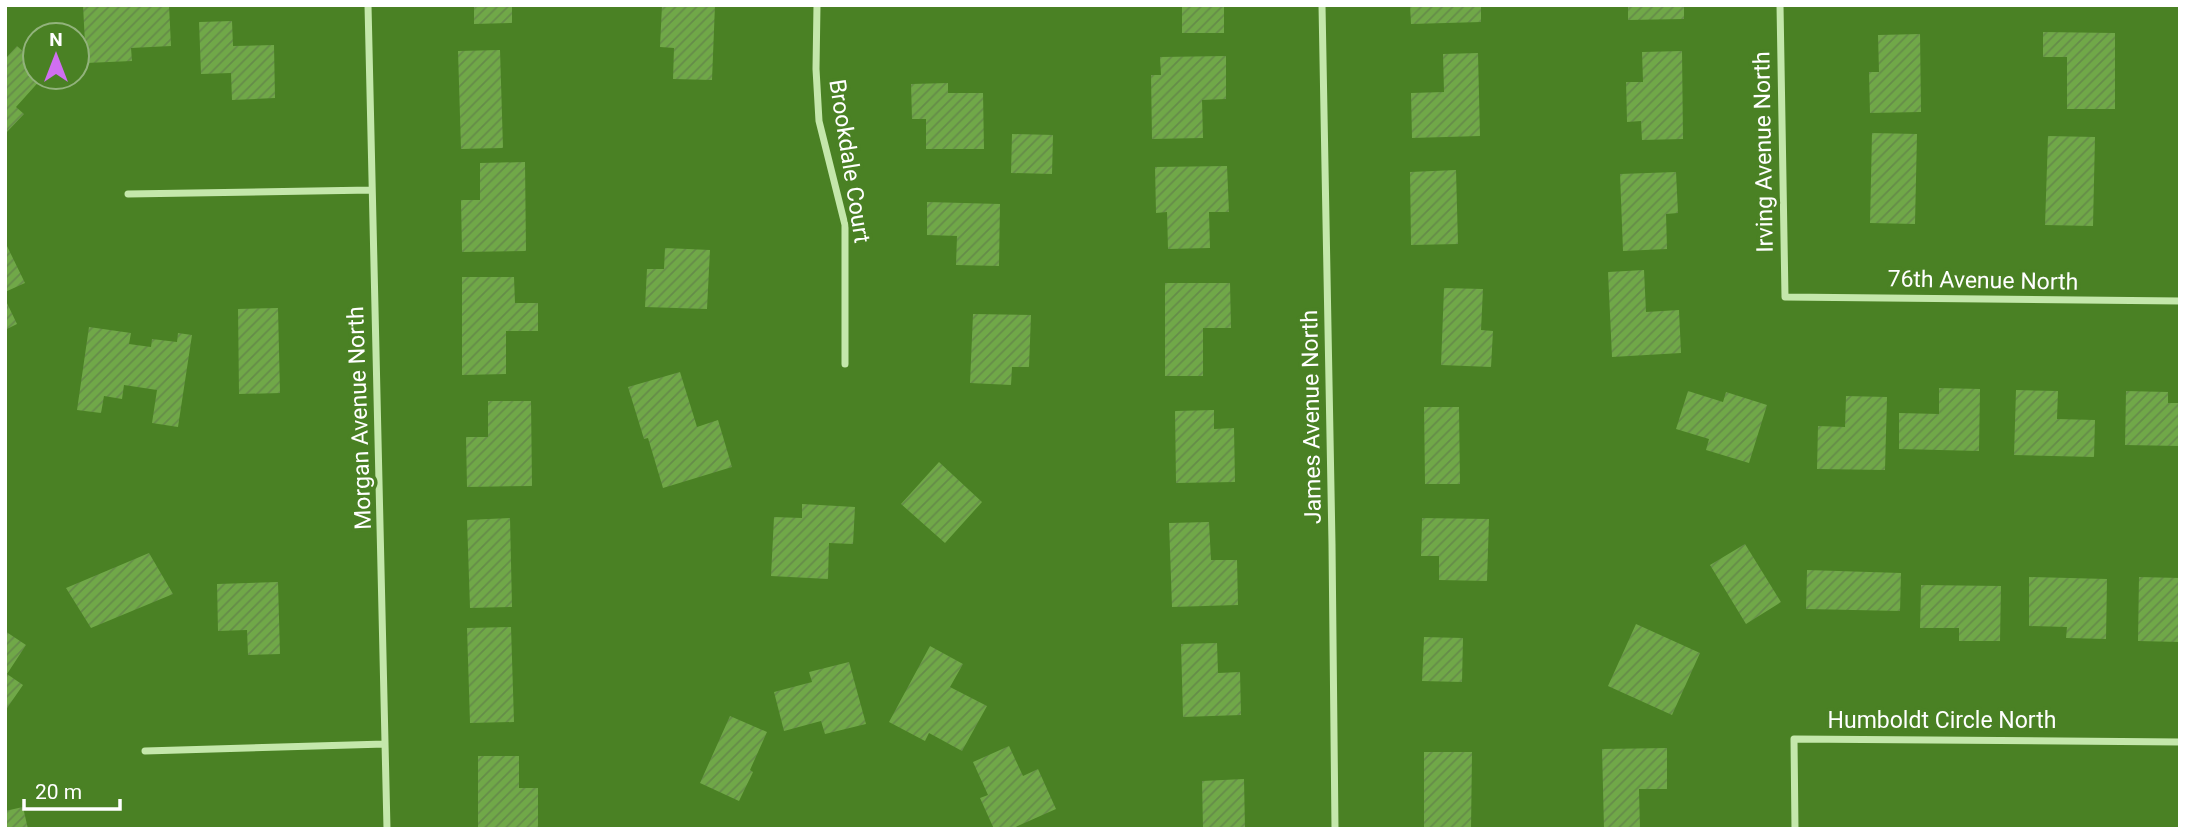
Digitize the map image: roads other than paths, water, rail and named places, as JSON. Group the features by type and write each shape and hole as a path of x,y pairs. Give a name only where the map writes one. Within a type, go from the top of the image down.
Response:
{"street":[{"name":"Morgan Avenue North","path":"368,5 387,829"},
{"name":"Brookdale Court","path":"817,5 816,69 819,121 845,225 845,364"},
{"name":"James Avenue North","path":"1322,5 1335,829"},
{"name":"Irving Avenue North","path":"1780,5 1785,297"},
{"path":"128,194 372,190"},
{"name":"76th Avenue North","path":"1785,297 2180,301"},
{"name":"Humboldt Circle North","path":"1796,829 1794,738 2180,742"},
{"path":"145,751 386,744"}]}
